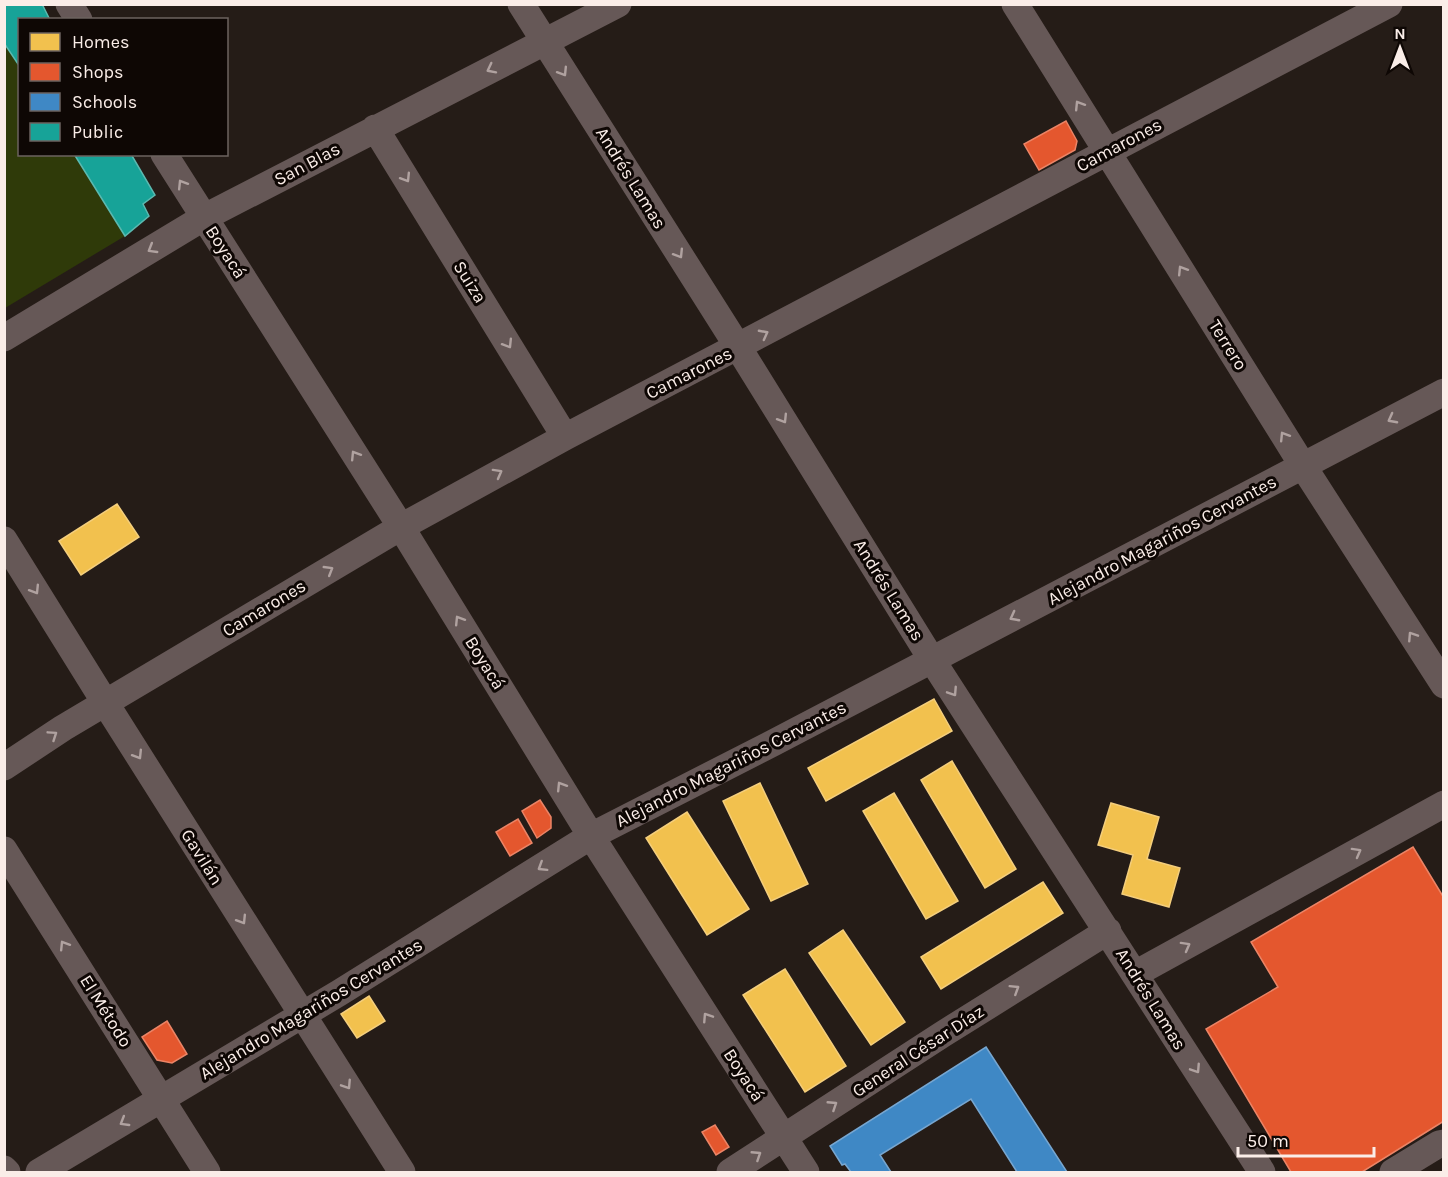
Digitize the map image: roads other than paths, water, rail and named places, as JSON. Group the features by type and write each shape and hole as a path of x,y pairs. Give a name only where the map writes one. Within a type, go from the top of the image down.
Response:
{"street":[{"path":"69,4 78,18"},
{"name":"Andrés Lamas","path":"521,4 932,660 1262,1173"},
{"name":"San Blas","path":"4,338 203,218 618,4"},
{"name":"Terrero","path":"1015,4 1303,466 1443,685"},
{"name":"Camarones","path":"4,767 63,728 401,527 565,436 1389,4"},
{"name":"Suiza","path":"375,128 565,436"},
{"name":"Boyacá","path":"165,156 401,527 591,836 806,1173"},
{"name":"Alejandro Magariños Cervantes","path":"39,1173 302,1015 591,836 1443,392"},
{"name":"Gavilán","path":"4,540 402,1173"},
{"path":"1135,974 1443,804"},
{"name":"El Método","path":"4,850 207,1173"},
{"name":"General César Díaz","path":"730,1173 953,1028 1108,931"},
{"path":"1393,1173 1443,1143"}]}
